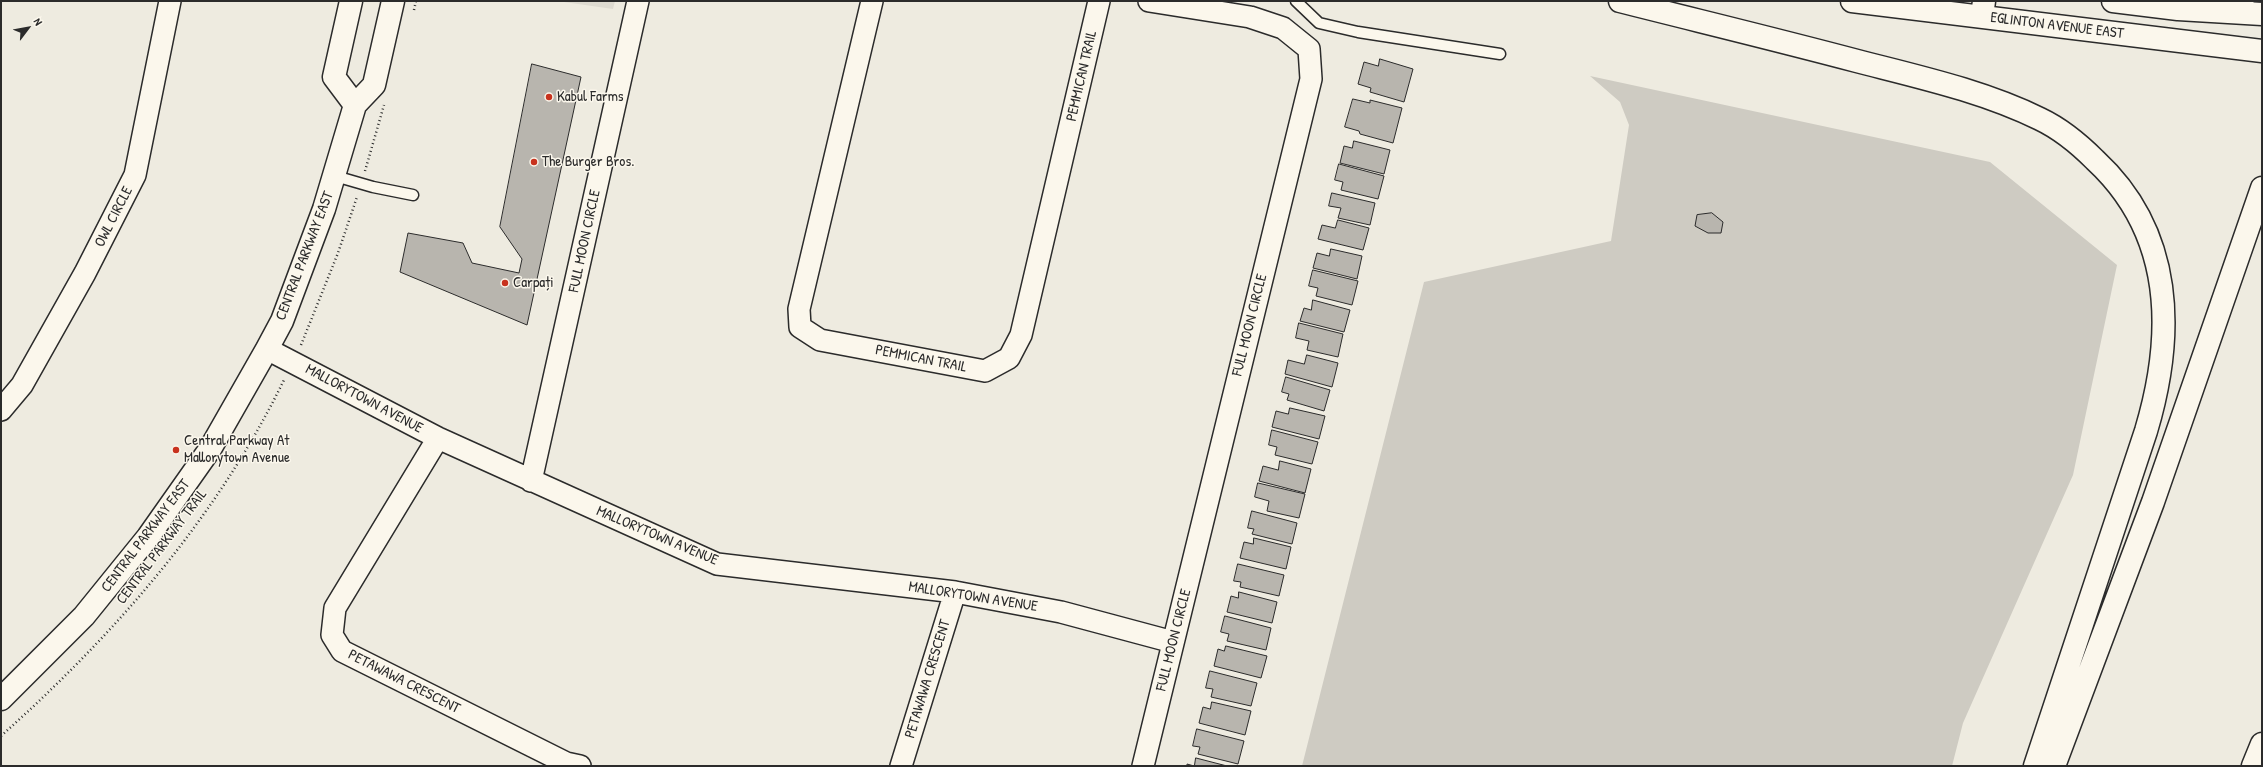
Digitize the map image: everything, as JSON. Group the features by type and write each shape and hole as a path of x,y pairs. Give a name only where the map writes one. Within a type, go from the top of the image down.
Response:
{"main road":[{"path":"351,1 334,77 354,105 374,85 393,1"},
{"path":"1620,1 1938,82 1991,98 2042,120 2079,144 2106,169 2130,202 2154,253 2161,279 2165,329 2159,378 2146,431 2035,766"},
{"name":"EGLINTON AVENUE EAST","path":"1852,1 1983,9 2262,51"},
{"path":"2113,1 2178,9 2249,9"},
{"name":"CENTRAL PARKWAY EAST","path":"1,699 84,616 148,537 210,449 282,321 335,176 354,105"},
{"path":"2054,766 2154,502 2262,188"},
{"path":"2253,766 2262,744"}],"street":[{"name":"OWL CIRCLE","path":"1,410 22,385 85,273 135,174 170,1"},
{"name":"FULL MOON CIRCLE","path":"531,481 638,1"},
{"name":"PEMMICAN TRAIL","path":"872,1 799,309 800,327 820,340 985,371 1009,358 1021,334 1099,1"},
{"name":"FULL MOON CIRCLE","path":"1143,766 1310,79 1309,49 1283,28 1250,17 1149,1"},
{"name":"MALLORYTOWN AVENUE","path":"267,348 438,438 717,564 955,592 1061,612 1173,642"},
{"name":"PETAWAWA CRESCENT","path":"438,438 335,608 332,635 342,651 566,763 580,766"},
{"name":"PETAWAWA CRESCENT","path":"901,766 955,592"}],"lane":[{"path":"1296,1 1319,23 1358,32 1500,54"},
{"path":"335,176 373,187 413,195"}],"path":[{"path":"304,339 354,205"},
{"name":"CENTRAL PARKWAY TRAIL","path":"1,736 92,651 167,564 245,454 281,386"}],"shaded area":[{"path":"557,1 615,1 613,9"},
{"path":"1590,76 1990,162 2117,265 2073,475 1963,723 1952,766 1302,766 1424,282 1611,241 1629,125 1620,102"}],"building":[{"path":"1380,59 1413,69 1404,102 1370,92 1371,88 1358,84 1364,62 1378,66"},
{"path":"532,64 581,77 527,325 400,272 408,233 463,243 472,263 519,273 522,259 500,227"},
{"path":"1353,99 1370,103 1370,100 1402,108 1393,143 1360,134 1359,131 1345,127"},
{"path":"1354,141 1390,150 1384,174 1340,163 1344,146 1352,148"},
{"path":"1339,164 1384,176 1378,199 1341,190 1343,182 1335,180"},
{"path":"1332,193 1375,203 1370,225 1338,218 1341,208 1329,206"},
{"path":"1712,213 1723,222 1721,233 1708,233 1695,226 1697,215"},
{"path":"1338,220 1369,228 1363,250 1318,239 1322,225 1335,228"},
{"path":"1331,249 1362,256 1357,279 1313,268 1317,253 1329,256"},
{"path":"1313,270 1358,281 1352,305 1316,296 1318,288 1309,286"},
{"path":"1313,300 1350,310 1344,332 1300,321 1304,308 1311,310"},
{"path":"1299,323 1343,334 1338,357 1307,350 1309,341 1296,338"},
{"path":"1307,355 1338,363 1332,387 1285,374 1288,360 1304,364"},
{"path":"1286,377 1330,390 1324,411 1287,400 1289,394 1282,392"},
{"path":"1290,408 1325,416 1319,439 1272,427 1276,411 1288,414"},
{"path":"1272,430 1318,442 1312,464 1275,455 1277,447 1269,445"},
{"path":"1280,461 1311,469 1305,493 1259,481 1263,466 1278,470"},
{"path":"1258,483 1305,494 1299,518 1267,511 1269,501 1255,497"},
{"path":"1252,511 1297,523 1292,544 1252,534 1254,529 1248,528"},
{"path":"1254,538 1291,547 1286,569 1240,558 1244,542 1253,544"},
{"path":"1238,564 1284,575 1279,596 1240,587 1241,582 1234,581"},
{"path":"1239,592 1277,602 1272,623 1227,612 1231,596 1238,598"},
{"path":"1225,616 1271,628 1266,650 1227,641 1229,634 1221,632"},
{"path":"1226,646 1267,656 1261,678 1214,666 1218,649 1224,651"},
{"path":"1210,671 1257,683 1251,706 1211,697 1213,689 1206,688"},
{"path":"1212,702 1251,711 1245,735 1199,723 1203,707 1210,709"},
{"path":"1197,729 1244,741 1238,764 1198,754 1200,747 1193,746"},
{"path":"1196,758 1227,766 1194,766"}],"place":[{"name":"Kabul Farms","path":"549,97"},
{"name":"The Burger Bros.","path":"534,162"},
{"name":"Carpați","path":"505,283"},
{"name":"Central Parkway At Mallorytown Avenue","path":"176,450"}]}
